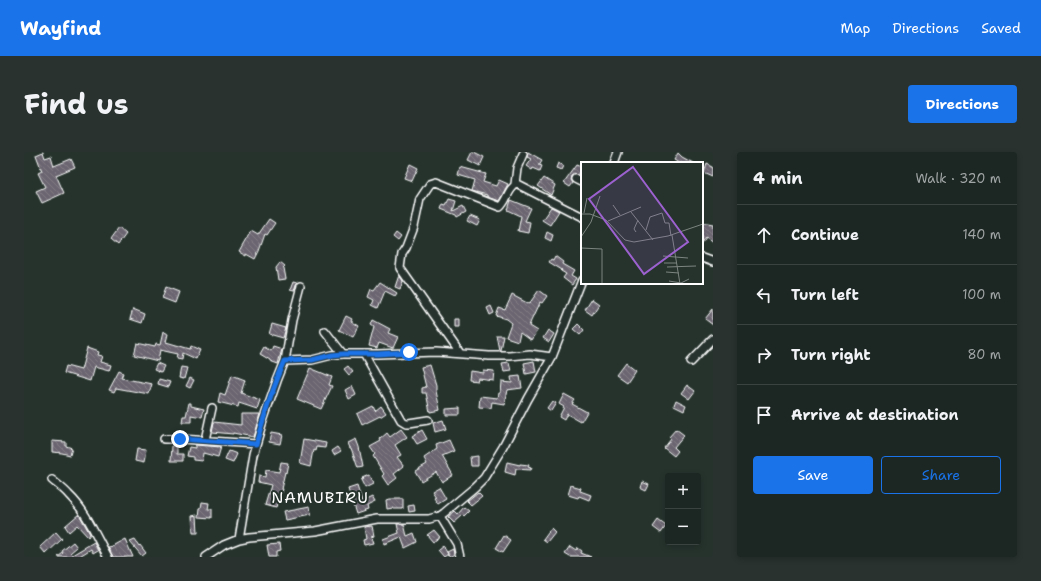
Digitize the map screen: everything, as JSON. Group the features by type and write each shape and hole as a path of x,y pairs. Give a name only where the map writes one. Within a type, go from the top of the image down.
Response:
{"street":[{"path":"614,162 618,152"},
{"path":"460,353 400,268 402,254 406,248 414,227 420,200 430,184 436,182 500,207 515,184 517,168 523,154"},
{"path":"515,184 519,184 581,216"},
{"path":"703,258 713,262"},
{"path":"206,557 224,545 239,539 250,537 315,531 377,519 429,519 440,516 484,478 503,448 528,399 552,357 581,283"},
{"path":"239,539 253,455 262,424 285,361 300,286"},
{"path":"325,331 343,354"},
{"path":"691,362 713,339"},
{"path":"285,361 312,360 343,354 436,352 489,356 530,354 552,357"},
{"path":"364,354 402,420 409,423 428,420"},
{"path":"205,440 212,408"},
{"path":"164,439 205,440 256,444"},
{"path":"52,480 69,494 81,509 108,557"},
{"path":"440,516 457,544 460,557"}],"building":[{"path":"43,152 45,158 51,156 54,166 71,159 75,167 56,175 64,193 42,203 36,191 45,187 38,173 42,171 36,155"},
{"path":"472,152 484,157 480,166 468,160"},
{"path":"528,152 542,160 539,165 542,166 540,171 533,168 532,170 526,166 531,159 527,157"},
{"path":"678,153 691,162 677,162 674,160"},
{"path":"558,163 563,166 561,170 556,168"},
{"path":"410,164 418,168 412,181 404,178"},
{"path":"707,164 713,167 713,177 704,173"},
{"path":"577,165 581,167 581,171 578,175 575,174 572,176 571,180 573,183 570,187 564,183"},
{"path":"460,167 486,174 483,182 496,186 499,180 508,184 499,201 487,197 487,195 472,191 475,180 458,175"},
{"path":"544,178 555,185 551,195 538,186"},
{"path":"449,199 456,201 453,211 463,206 466,212 457,217 456,215 441,209 443,204 446,205"},
{"path":"511,200 531,208 525,221 530,222 528,233 518,231 521,216 508,210"},
{"path":"551,207 559,211 550,225 542,220"},
{"path":"470,216 480,220 477,226 467,221"},
{"path":"269,219 275,223 267,235 265,234 255,259 239,252 251,231 258,235"},
{"path":"703,222 713,224 713,243 706,238 703,242"},
{"path":"119,228 126,234 118,245 111,239"},
{"path":"547,232 553,235 551,241 545,238"},
{"path":"396,233 401,237 398,241 393,237"},
{"path":"555,256 563,262 562,264 574,271 571,276 576,279 572,285 563,278 566,274 561,271 562,270 549,262 551,259 553,260"},
{"path":"280,262 285,266 283,268 285,279 278,280 276,267"},
{"path":"399,275 403,281 400,289 395,287"},
{"path":"293,282 297,283 294,291 290,290"},
{"path":"380,282 397,293 395,296 385,291 378,308 372,305 374,300 368,297 371,289 374,290"},
{"path":"166,287 179,292 175,303 162,298"},
{"path":"539,290 547,296 542,303 540,302 529,326 537,331 531,340 520,332 518,341 506,337 511,323 506,319 496,316 499,308 505,310 512,295 529,304"},
{"path":"592,299 599,304 592,315 585,310"},
{"path":"491,306 494,313 490,315 487,308"},
{"path":"133,309 145,314 142,323 130,319"},
{"path":"713,309 713,325 705,319"},
{"path":"346,316 352,319 351,321 359,326 353,337 339,330"},
{"path":"454,319 459,319 459,327 454,327"},
{"path":"373,320 390,329 388,333 398,337 393,348 379,343 377,348 369,346 374,327 371,325"},
{"path":"272,324 286,328 283,338 269,334"},
{"path":"578,324 584,330 580,335 573,329"},
{"path":"548,330 554,334 549,342 543,338"},
{"path":"163,332 168,334 166,342 190,349 191,346 200,350 196,359 183,353 182,359 177,358 178,354 160,350 158,361 134,355 137,343 155,347 156,344 160,345"},
{"path":"497,336 504,336 501,351 500,351"},
{"path":"273,346 282,349 278,364 270,361 260,354 264,347 271,351"},
{"path":"87,348 98,352 97,355 102,356 100,362 111,365 109,371 94,367 90,381 64,373 66,366 81,370"},
{"path":"534,361 536,372 526,374 524,363"},
{"path":"157,363 164,366 161,372 154,369"},
{"path":"509,363 511,371 504,372 502,364"},
{"path":"626,363 635,370 627,382 617,375"},
{"path":"430,365 436,385 440,410 430,412 426,393 422,393 422,388 426,387 421,367"},
{"path":"348,366 353,372 349,375 344,369"},
{"path":"181,367 187,368 184,379 179,378"},
{"path":"310,368 332,377 329,385 332,386 321,409 297,399"},
{"path":"483,370 494,371 493,380 478,378 477,381 469,380 470,371 483,373"},
{"path":"119,371 123,373 121,378 152,384 149,394 116,388 114,392 109,390"},
{"path":"232,375 245,380 241,393 260,400 257,409 239,403 238,407 218,402 220,393 225,395"},
{"path":"520,376 522,388 507,390 504,404 492,402 491,408 479,407 480,396 497,398 498,393 500,393 501,382 512,383 511,377"},
{"path":"190,378 194,380 190,388 186,386"},
{"path":"159,379 170,382 168,387 158,384"},
{"path":"687,385 695,391 689,399 681,393"},
{"path":"352,386 356,395 349,399 345,390"},
{"path":"564,394 575,400 572,404 587,412 581,422 567,414 564,420 559,417 564,407 559,404"},
{"path":"676,400 686,405 684,410 674,405"},
{"path":"552,401 556,403 551,411 547,408"},
{"path":"189,403 191,403 191,406 204,409 202,417 191,415 191,422 182,422 183,416 186,416"},
{"path":"373,406 375,411 381,406 386,413 362,425 357,414"},
{"path":"460,408 460,415 446,415 446,409"},
{"path":"241,414 260,414 253,437 233,433 212,432 214,422 241,425"},
{"path":"443,420 446,429 435,432 433,423"},
{"path":"401,429 407,437 395,445 401,455 397,457 404,466 394,474 397,478 388,485 382,476 384,474 373,456 375,454 370,447 381,441 380,439 387,433 390,437"},
{"path":"676,429 684,435 674,447 678,451 674,456 664,448 671,439 669,437"},
{"path":"422,430 427,439 417,444 412,436"},
{"path":"271,433 282,435 280,444 269,442"},
{"path":"304,439 326,443 325,448 317,447 316,451 314,450 311,466 300,463"},
{"path":"356,439 363,467 358,468 348,443"},
{"path":"449,440 454,451 442,456 453,475 442,482 436,472 421,481 415,471 427,464 424,458 437,449 436,445"},
{"path":"52,441 66,442 66,446 72,448 70,455 52,452"},
{"path":"195,445 221,447 218,457 203,453 202,461 193,460 193,457 187,456 189,447 195,448"},
{"path":"172,446 177,446 177,454 183,454 183,461 171,461"},
{"path":"338,447 341,451 334,455 332,451"},
{"path":"137,449 146,450 144,463 135,461"},
{"path":"229,451 237,454 233,463 225,460"},
{"path":"478,456 478,466 471,466 470,457"},
{"path":"281,462 288,463 276,508 265,505 271,485 258,482 259,476 265,477 266,470 279,472"},
{"path":"507,462 520,465 529,465 528,467 531,468 530,470 516,469 515,475 505,472"},
{"path":"369,475 373,484 365,488 361,480"},
{"path":"642,481 649,484 646,490 640,487"},
{"path":"571,485 581,488 580,491 591,495 589,500 579,496 578,498 568,495"},
{"path":"357,486 362,502 372,497 375,502 367,506 368,510 356,514 348,489"},
{"path":"439,487 446,499 438,504 432,491"},
{"path":"478,492 482,496 471,505 467,501"},
{"path":"403,499 403,509 387,509 386,500"},
{"path":"202,502 209,503 208,509 212,509 212,518 199,517"},
{"path":"414,505 415,511 409,512 408,506"},
{"path":"309,507 310,515 285,520 283,512"},
{"path":"464,507 469,511 454,523 448,517 455,511 458,514"},
{"path":"79,514 90,534 88,537 77,525 69,532 65,526"},
{"path":"197,515 198,533 193,533 192,516"},
{"path":"658,520 665,525 661,533 653,527"},
{"path":"397,524 404,524 407,536 414,533 417,542 405,548 401,537 384,544 383,539 399,533"},
{"path":"372,526 374,536 371,537 373,543 364,545 363,540 366,539 364,527"},
{"path":"551,528 555,532 547,542 543,539"},
{"path":"434,530 440,537 433,542 427,535"},
{"path":"56,532 62,539 46,554 40,547"},
{"path":"504,535 511,540 503,552 496,548"},
{"path":"125,539 133,557 113,557 108,547 114,546"},
{"path":"135,540 146,553 142,556 130,542"},
{"path":"73,542 77,547 70,553 72,555 94,542 98,550 93,553 91,549 78,557 58,557 63,553 62,551"},
{"path":"279,544 280,551 276,552 276,557 269,557 267,545"},
{"path":"443,546 448,554 444,557 438,550"},
{"path":"570,547 576,551 578,548 582,551 581,553 591,557 570,557 565,554"},
{"path":"453,549 454,554 450,557 447,552"}],"district":[{"name":"NAMUBIRU","path":"320,497"}],"route":[{"path":"180,439 256,444 285,361 312,360 343,354 409,352"}]}
